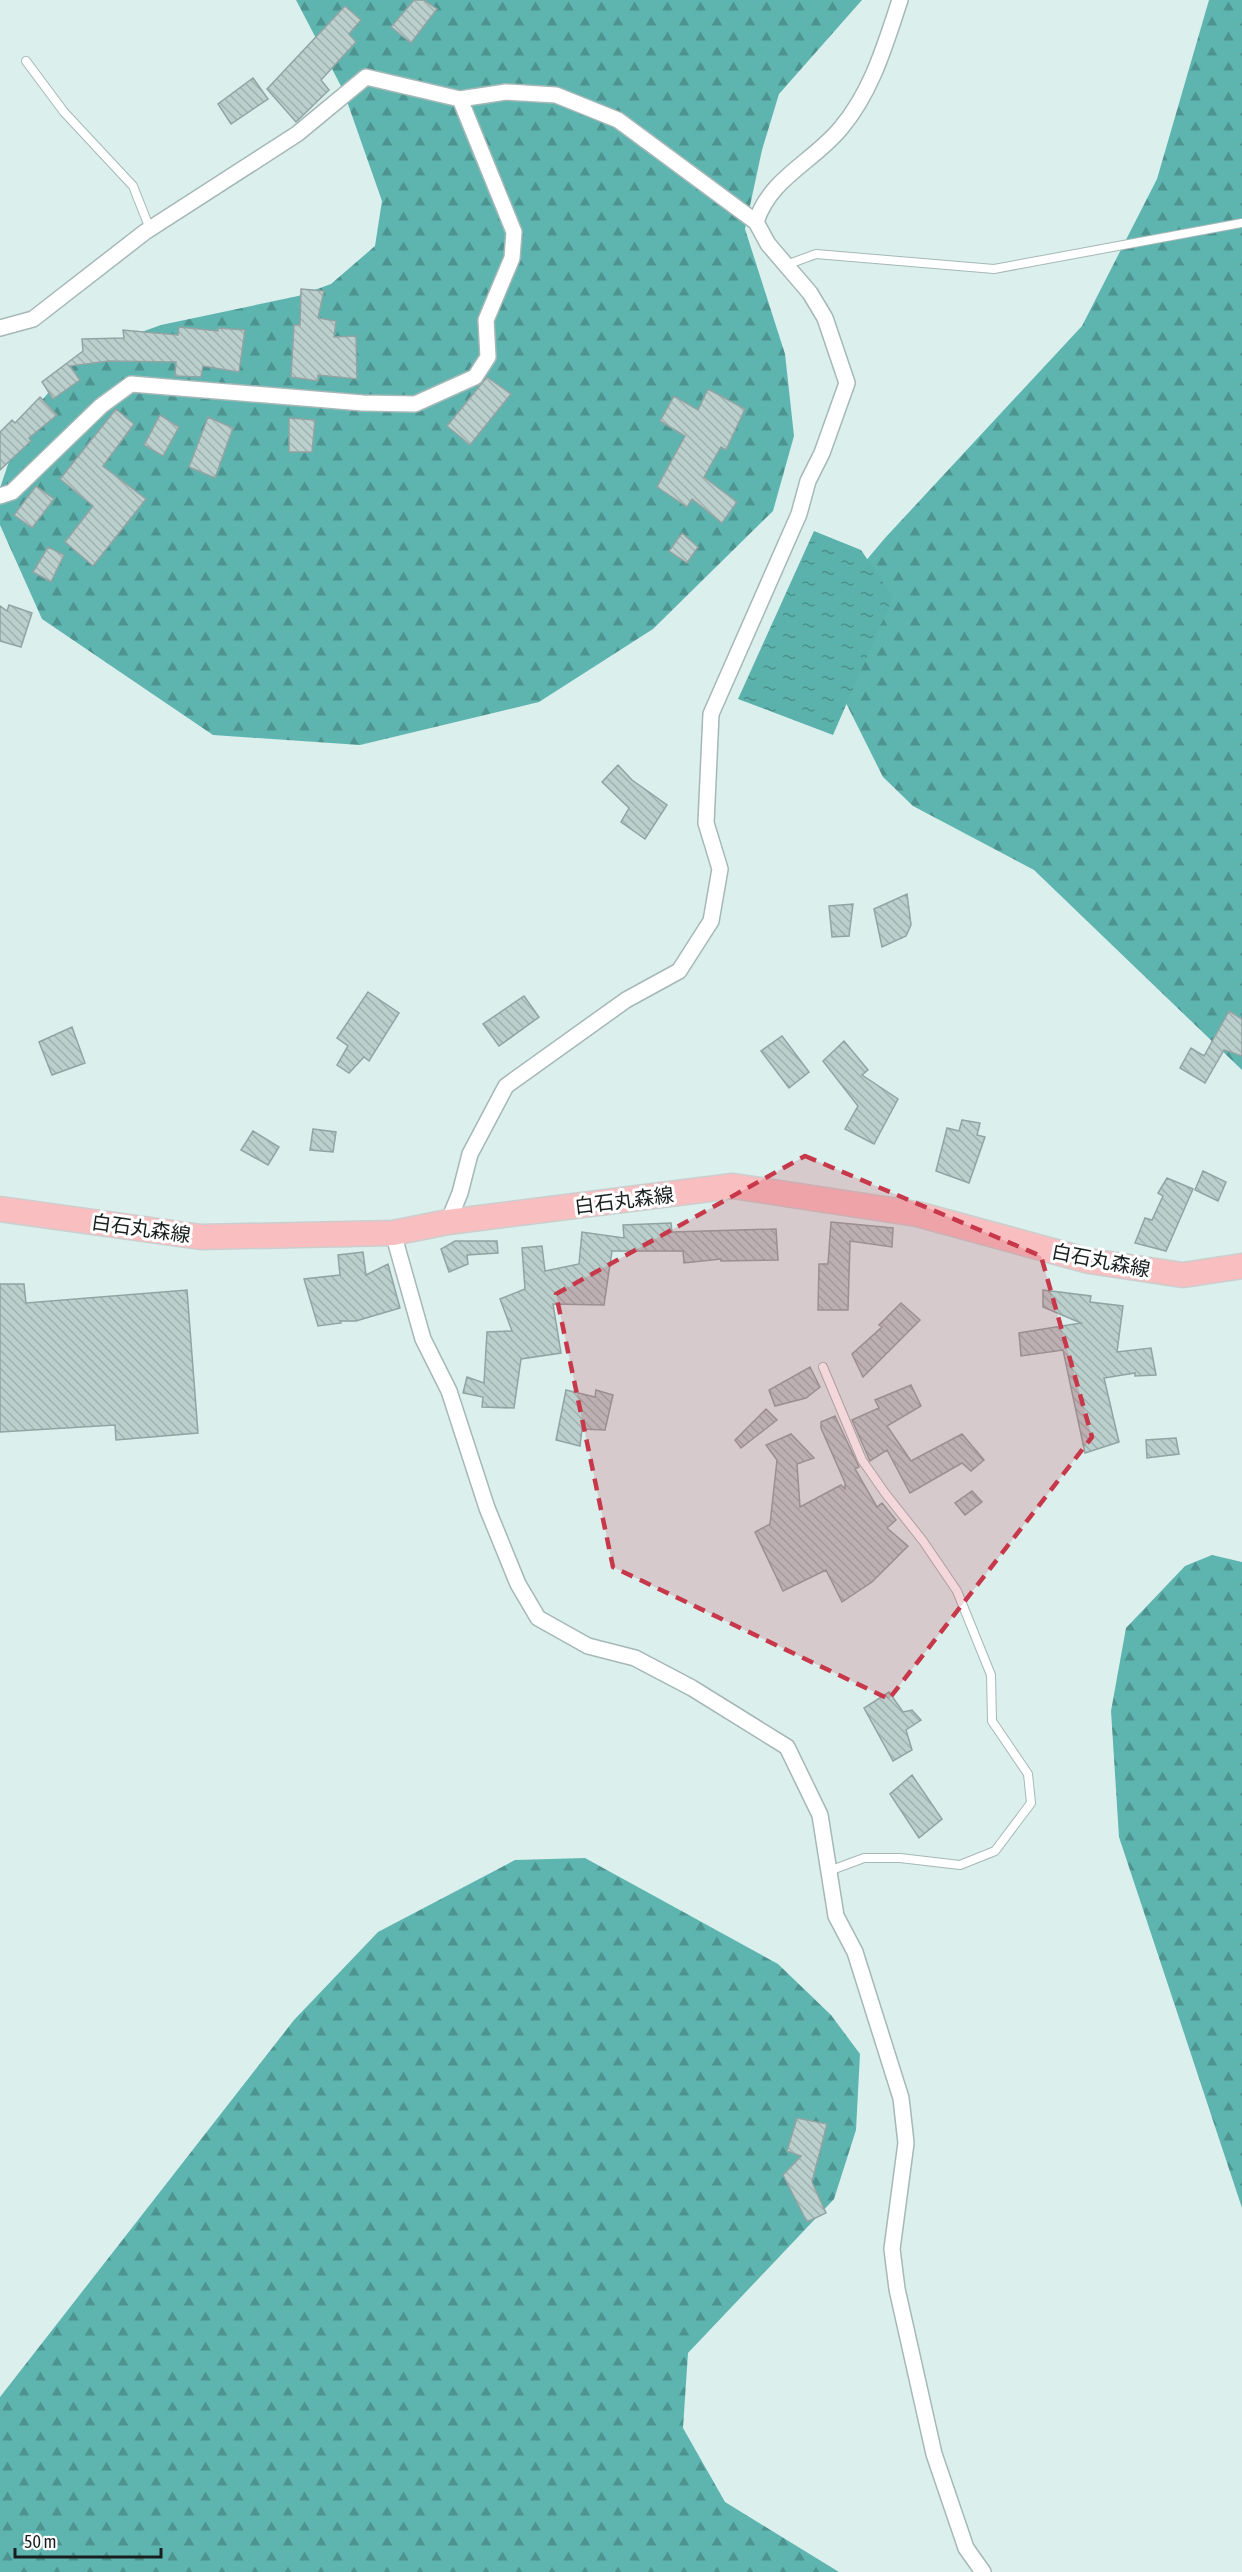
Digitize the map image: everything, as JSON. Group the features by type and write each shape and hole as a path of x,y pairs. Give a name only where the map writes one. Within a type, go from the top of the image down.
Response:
{"main road":[{"name":"白石丸森線","path":"0,1209 201,1237 393,1233 448,1222 733,1186 917,1214 1089,1262 1183,1275 1242,1266"}],"street":[{"path":"756,222 761,205 775,186 840,129 874,77 900,0"},
{"path":"0,328 33,319 150,229 297,134 366,77 460,99 506,93 556,95 618,120 756,222 768,244 810,293 825,318 847,383 822,453 808,481 799,514 711,714 706,823 720,868 711,921 679,971 626,1000 506,1086 470,1154 460,1193 448,1222"},
{"path":"0,496 12,492 101,406 131,384 363,403 415,404 475,377 488,357 486,320 512,258 514,232 460,99"},
{"path":"393,1233 423,1340 449,1391 487,1508 518,1584 538,1618 588,1646 634,1658 692,1688 787,1748 820,1815 836,1917 855,1952 901,2098 906,2143 892,2249 897,2289 934,2454 966,2548 983,2572"}],"lane":[{"path":"26,61 64,112 133,186 150,229"},
{"path":"786,265 816,254 994,269 1242,224"},
{"path":"823,1367 862,1460 923,1541 957,1591 991,1675 992,1721 1028,1774 1031,1803 995,1851 960,1865 900,1857 864,1858 829,1871"}],"highlighted area":[{"path":"805,1156 1041,1256 1092,1437 889,1699 613,1567 556,1294"}],"green space":[{"path":"296,0 862,0 779,94 762,150 745,229 785,354 794,436 773,511 653,629 539,702 360,745 213,735 42,619 0,525 0,488 22,423 83,353 161,325 298,296 331,284 375,246 382,201 343,90"},
{"path":"1209,0 1242,0 1242,1070 1034,870 913,806 883,777 813,637 827,607 885,538 1082,326 1157,179"},
{"path":"1212,1555 1242,1562 1242,2208 1119,1837 1111,1711 1126,1628 1185,1566"},
{"path":"585,1858 778,1964 831,2015 860,2054 856,2130 834,2199 688,2353 683,2428 725,2502 839,2572 0,2572 0,2397 294,2020 378,1932 515,1860"}],"water":[{"path":"814,531 861,550 893,597 833,735 738,699"}],"building":[{"path":"414,0 424,0 437,9 411,43 391,27"},
{"path":"345,6 361,20 349,34 356,42 321,80 329,90 296,122 267,89"},
{"path":"253,78 268,99 231,124 218,104"},
{"path":"301,289 324,291 318,318 336,321 334,337 356,336 357,379 318,375 318,381 291,377 294,325 300,325"},
{"path":"179,327 218,331 218,328 245,330 239,372 203,366 201,377 175,376 176,362 109,361 70,366 80,380 53,399 42,382 83,351 82,339 124,338 123,330 178,335"},
{"path":"487,377 511,394 470,445 447,426"},
{"path":"708,389 745,409 726,450 721,447 704,477 737,502 722,523 692,499 687,507 657,487 685,436 660,421 674,396 698,410"},
{"path":"40,397 57,415 29,438 31,441 0,470 0,432 12,420 15,423"},
{"path":"116,409 134,424 103,466 146,499 93,566 65,542 93,506 60,479"},
{"path":"160,415 179,427 163,456 144,445"},
{"path":"208,417 233,428 215,478 189,467"},
{"path":"289,418 315,420 312,452 289,452"},
{"path":"36,486 54,499 32,528 14,515"},
{"path":"682,533 698,547 687,563 669,551"},
{"path":"48,547 64,555 51,582 33,572"},
{"path":"9,605 32,613 21,647 0,641 0,606 7,611"},
{"path":"618,765 632,780 667,805 645,839 621,822 629,808 602,782"},
{"path":"907,894 911,925 906,936 882,947 874,909"},
{"path":"853,904 849,936 832,937 829,906"},
{"path":"368,992 399,1013 369,1061 364,1057 349,1073 337,1065 348,1046 337,1038"},
{"path":"524,996 539,1017 499,1046 483,1024"},
{"path":"1229,1011 1242,1019 1242,1056 1224,1050 1205,1083 1180,1068 1191,1048 1204,1056"},
{"path":"72,1027 85,1063 52,1075 39,1042"},
{"path":"782,1036 809,1072 789,1088 761,1051"},
{"path":"844,1041 868,1070 862,1075 898,1099 874,1144 845,1129 858,1106 823,1061"},
{"path":"962,1120 980,1123 977,1135 985,1137 969,1183 936,1171 947,1128 959,1131"},
{"path":"313,1129 336,1132 333,1152 310,1150"},
{"path":"253,1131 279,1147 268,1165 241,1150"},
{"path":"1203,1171 1226,1182 1218,1201 1195,1190"},
{"path":"1167,1178 1193,1189 1166,1251 1135,1243 1145,1218 1152,1220 1163,1196 1158,1193"},
{"path":"831,1222 893,1228 892,1247 850,1241 848,1310 818,1310 819,1264 828,1264"},
{"path":"671,1223 672,1232 776,1229 778,1260 721,1261 721,1259 684,1263 683,1251 612,1251 604,1305 553,1304 561,1353 521,1359 514,1408 482,1407 483,1397 463,1393 467,1377 484,1383 487,1332 512,1331 500,1299 525,1289 522,1248 542,1246 545,1271 579,1264 582,1232 624,1238 623,1225"},
{"path":"455,1241 497,1241 498,1253 467,1255 468,1264 449,1272 441,1249"},
{"path":"363,1252 366,1275 388,1264 400,1308 356,1321 340,1321 341,1323 318,1326 304,1279 340,1275 338,1255"},
{"path":"0,1284 24,1284 26,1303 187,1290 198,1433 116,1440 115,1425 0,1432"},
{"path":"1043,1290 1091,1296 1090,1302 1123,1306 1117,1352 1151,1348 1156,1375 1135,1376 1135,1373 1104,1378 1119,1442 1085,1453 1063,1350 1021,1356 1019,1333 1081,1323 1043,1307"},
{"path":"901,1303 920,1320 863,1377 852,1354 882,1327 879,1325"},
{"path":"810,1367 820,1387 806,1398 775,1406 769,1390"},
{"path":"911,1385 921,1406 887,1426 911,1461 962,1434 984,1460 971,1471 962,1463 910,1493 887,1450 870,1461 852,1420 879,1408 875,1400"},
{"path":"566,1390 595,1397 596,1390 613,1395 605,1430 582,1429 580,1446 556,1440"},
{"path":"766,1409 777,1420 741,1448 735,1440"},
{"path":"835,1416 859,1467 855,1469 877,1507 882,1503 896,1520 887,1528 908,1546 872,1582 842,1602 826,1570 783,1591 755,1532 770,1524 777,1460 766,1445 791,1434 814,1458 797,1464 800,1507 841,1485 845,1489 845,1483 821,1428 821,1422"},
{"path":"1176,1438 1179,1454 1147,1458 1146,1440"},
{"path":"972,1491 982,1502 965,1515 955,1503"},
{"path":"889,1692 903,1712 912,1710 921,1720 906,1730 912,1750 893,1761 864,1708"},
{"path":"912,1775 942,1819 919,1838 890,1794"},
{"path":"797,2118 827,2124 812,2182 826,2213 807,2222 783,2175 801,2156 787,2151"}]}
